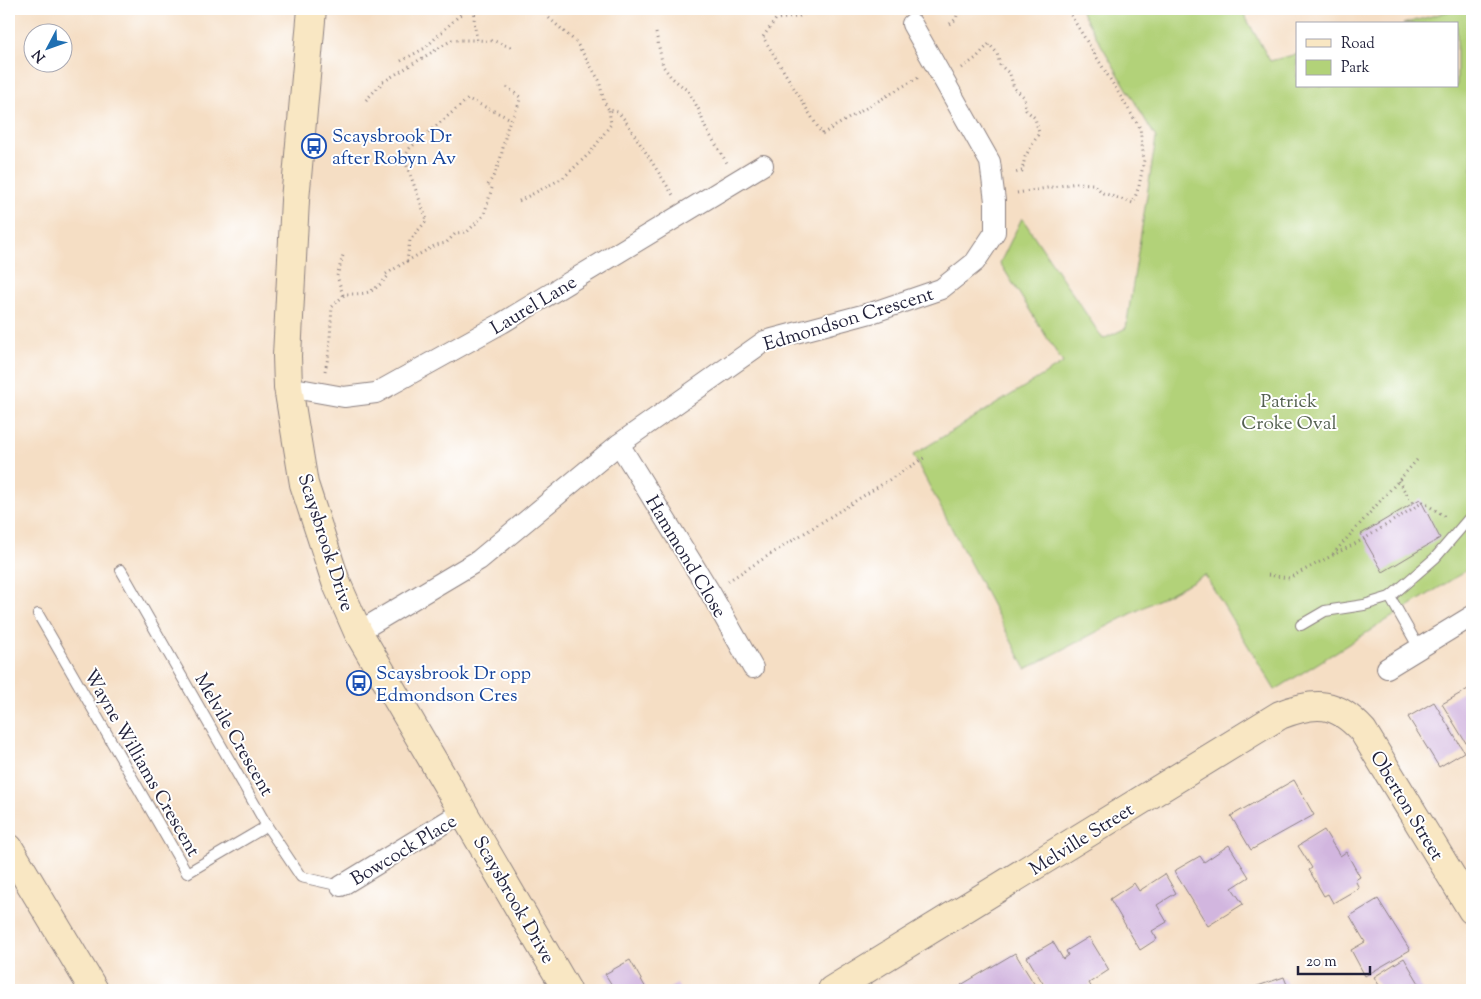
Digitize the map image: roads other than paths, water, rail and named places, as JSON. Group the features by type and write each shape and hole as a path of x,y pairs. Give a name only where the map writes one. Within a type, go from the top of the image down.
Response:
{"street":[{"name":"Scaysbrook Drive","path":"312,9 295,200 287,356 288,387 304,484 336,582 358,632 567,990"},
{"name":"Edmondson Crescent","path":"358,632 478,560 620,444 764,341 874,312 941,289 975,262 995,232 995,201 990,162 912,24"},
{"name":"Laurel Lane","path":"288,387 344,397 376,393 502,323 762,165"},
{"name":"Hammond Close","path":"620,444 754,668"},
{"path":"1387,668 1472,616"},
{"name":"Melville Street","path":"832,990 1280,715 1301,707 1319,705 1335,708"},
{"name":"Oberton Street","path":"1335,708 1350,716 1363,731 1472,910"},
{"name":"Bowcock Place","path":"341,886 464,812"},
{"path":"9,848 94,990"}],"lane":[{"path":"1301,625 1325,611 1364,605 1390,597 1435,558 1472,515"},
{"name":"Melvile Crescent","path":"121,570 267,826 300,877 341,886"},
{"path":"1390,597 1420,648"},
{"name":"Wayne Williams Crescent","path":"38,614 187,873 267,826"}],"place":[{"name":"Scaysbrook Dr after Robyn Av","path":"314,146"},
{"name":"Scaysbrook Dr opp Edmondson Cres","path":"359,683"}],"park label":[{"name":"Patrick Croke Oval","path":"1289,411"}]}
